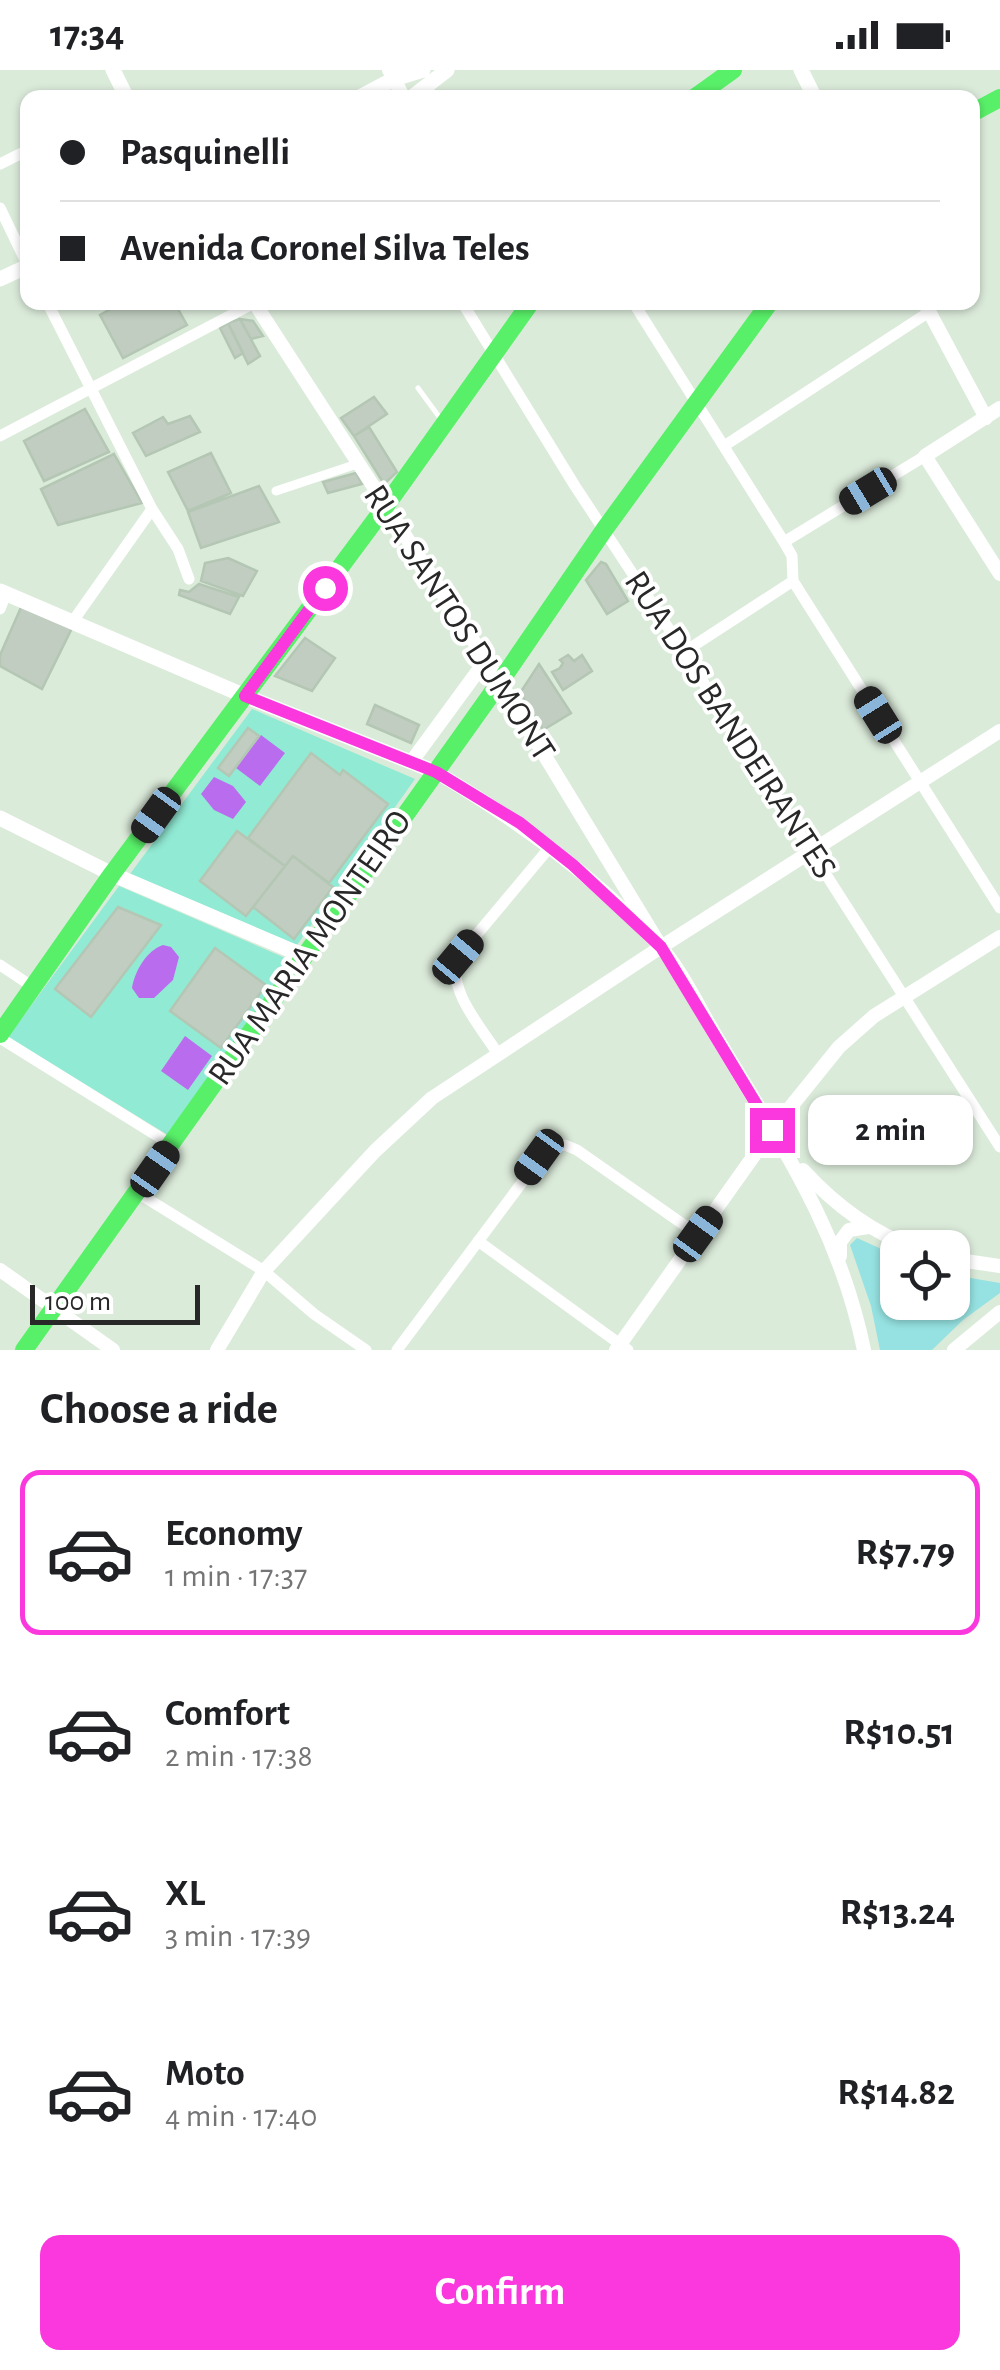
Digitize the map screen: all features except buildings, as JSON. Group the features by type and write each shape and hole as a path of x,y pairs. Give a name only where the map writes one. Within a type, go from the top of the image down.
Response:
{"main road":[{"path":"369,90 391,75 423,70"},
{"path":"418,90 447,70"},
{"path":"705,90 733,70"},
{"path":"0,1036 112,874 385,507 525,310"},
{"name":"RUA MARIA MONTEIRO","path":"24,1350 604,530 764,310"},
{"path":"1,595 73,621 245,696 436,772"},
{"path":"0,818 112,874 304,956"}],"street":[{"path":"0,208 20,249"},
{"path":"50,310 152,509 178,549 189,579"},
{"path":"0,436 241,310"},
{"name":"RUA SANTOS DUMONT","path":"258,310 500,682 790,1154"},
{"name":"RUA DOS BANDEIRANTES","path":"467,310 1000,1147"},
{"path":"638,310 784,542 794,567 793,582 1000,908"},
{"path":"724,446 923,310"},
{"path":"929,310 986,418"},
{"path":"784,542 1000,408"},
{"path":"925,456 1000,574"},
{"path":"276,491 357,464"},
{"path":"73,621 152,509"},
{"path":"684,652 793,582"},
{"path":"412,761 486,660"},
{"path":"217,1350 264,1271 432,1098 1000,731"},
{"path":"436,772 520,823 661,947"},
{"path":"498,1054 456,985 455,966 458,957 550,847"},
{"path":"584,876 600,874 606,856"},
{"path":"478,1241 622,1348 772,1130 839,1047 874,1016 1000,937"},
{"path":"0,965 33,987"},
{"path":"0,1036 172,1144"},
{"path":"397,1350 547,1149 564,1145 577,1150 698,1234"},
{"path":"790,1154 836,1204 880,1232"},
{"path":"790,1154 839,1260 864,1350"},
{"path":"138,1193 264,1271 314,1314 366,1350"},
{"path":"839,1260 844,1235 856,1227 869,1227"},
{"path":"970,1262 1000,1266"},
{"path":"0,1270 113,1350"},
{"path":"954,1350 1000,1312"}],"lane":[{"path":"418,388 444,423"}],"shaded area":[{"path":"252,709 415,779 297,945 130,874"},
{"path":"261,735 285,753 260,786 236,768"},
{"path":"214,777 233,786 246,802 233,819 214,810 201,794"},
{"path":"119,886 290,960 168,1135 8,1037"},
{"path":"163,945 171,947 179,957 173,980 154,998 139,998 132,988 136,975 142,962"},
{"path":"185,1036 212,1056 188,1090 161,1071"},
{"path":"857,1238 880,1248 880,1320 963,1320 932,1350 880,1350 871,1306 850,1245"},
{"path":"970,1278 1000,1283 1000,1293 970,1315"}],"route":[{"path":"325,588 245,696 436,772 520,823 573,865 661,947 772,1130"}]}
